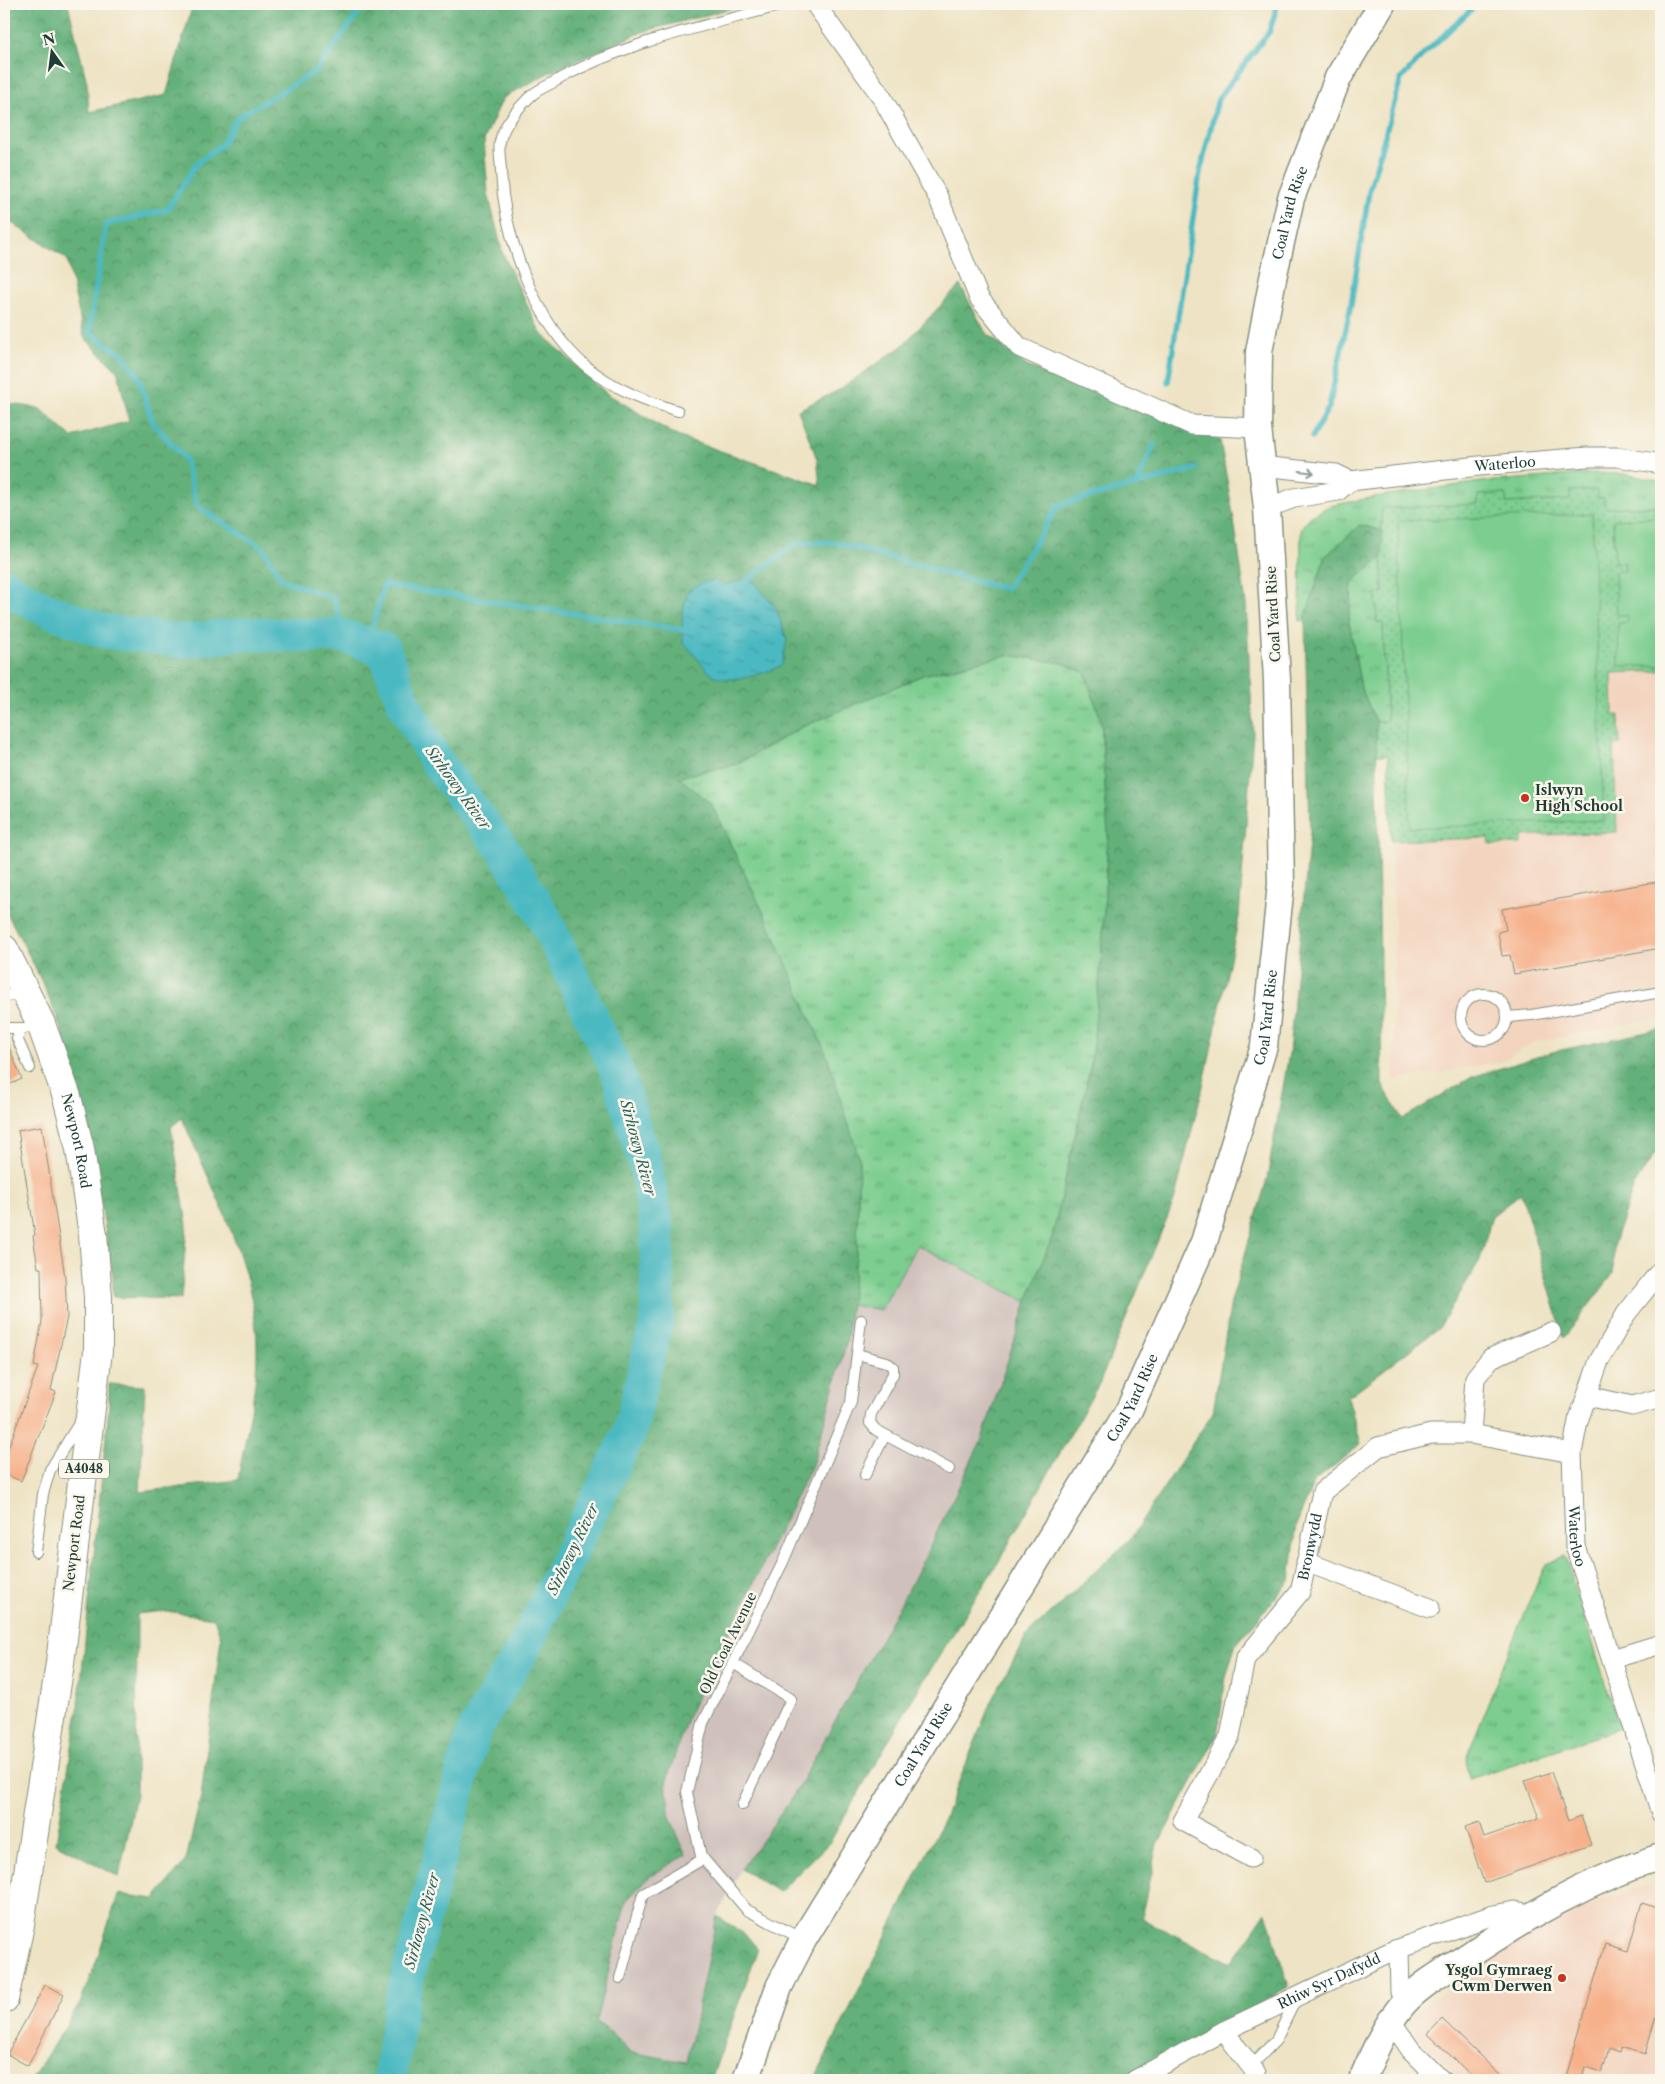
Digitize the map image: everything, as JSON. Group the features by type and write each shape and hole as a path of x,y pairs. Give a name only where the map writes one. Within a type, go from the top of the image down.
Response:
{"main road":[{"name":"Coal Yard Rise","path":"746,2080 779,1988 802,1940 1129,1410 1204,1242 1264,1046 1281,884 1277,680 1267,508 1258,428 1259,352 1273,278 1292,198 1338,78 1382,4"},
{"name":"Newport Road","path":"4,949 16,996 67,1097 80,1149 93,1235 98,1306 98,1351 60,1663 20,1925 4,1999"},
{"path":"1362,2080 1398,2012 1439,1975 1534,1915 1586,1886 1661,1857"}],"street":[{"path":"815,4 882,96 938,197 979,298 1019,347 1192,425 1258,428"},
{"name":"Waterloo","path":"1267,508 1294,498 1338,491 1350,481 1479,466 1587,457 1617,457 1661,464"},
{"name":"Waterloo","path":"1262,466 1336,474 1350,481"},
{"name":"Waterloo","path":"1661,1270 1626,1314 1599,1361 1578,1421 1572,1453 1575,1546 1661,1813"},
{"path":"1471,1434 1475,1378 1491,1358 1551,1332"},
{"path":"1588,1396 1632,1406 1661,1398"},
{"name":"Bronwydd","path":"1251,1858 1183,1821 1230,1736 1245,1659 1300,1592 1322,1492 1378,1447 1431,1434 1471,1434 1572,1453"},
{"path":"1306,1562 1430,1608"},
{"path":"1612,1659 1661,1644"},
{"name":"Rhiw Syr Dafydd","path":"1135,2080 1224,2031 1399,1949 1493,1915 1514,1911 1534,1915"},
{"path":"1399,1949 1400,1992 1398,2012 1411,2050 1440,2080"},
{"path":"1224,2031 1252,2073"}],"lane":[{"path":"678,411 634,397 587,367 557,333 533,296 512,240 502,195 500,142 512,115 533,94 580,68 634,46 786,4"},
{"path":"1508,1017 1532,1015 1661,992"},
{"path":"1480,994 1488,994 1502,1002 1508,1017 1503,1032 1489,1040 1473,1038 1466,1033 1461,1018 1466,1002 1480,994"},
{"path":"4,1028 32,1026"},
{"path":"30,1068 17,1038 32,1026"},
{"name":"Old Coal Avenue","path":"802,1940 747,1910 703,1859 687,1792 703,1723 783,1562 851,1402 861,1320"},
{"path":"857,1354 886,1362 893,1367 893,1374 871,1414 870,1423 885,1435 950,1469"},
{"path":"36,1552 43,1494 50,1470 92,1403"},
{"path":"865,1475 885,1435"},
{"path":"733,1663 791,1700 742,1805"},
{"path":"620,1978 643,1894 703,1859"},
{"path":"1252,2073 1276,2040 1297,1996"}],"shaded area":[{"name":"Islwyn High School","path":"1661,506 1661,1018 1534,1042 1501,1062 1394,1080 1394,912 1388,755 1377,755 1376,722 1387,722 1381,509"},
{"path":"917,1245 1027,1302 982,1439 912,1583 792,1798 741,1869 717,1916 686,2062 629,2052 615,2036 596,2021 626,1901 649,1877 686,1855 670,1817 666,1783 687,1718 813,1463 847,1340 850,1305 881,1310"},
{"name":"Ysgol Gymraeg Cwm Derwen","path":"1661,1880 1661,2080 1461,2080 1415,2034 1411,2016 1450,1986 1540,1929 1604,1899"}],"green space":[{"path":"4,4 68,4 87,83 89,112 166,95 193,4 748,4 642,32 548,73 503,98 484,140 488,194 503,254 540,332 606,393 677,436 820,485 817,459 798,410 839,390 902,346 960,285 986,333 1027,366 1220,440 1246,604 1253,733 1239,917 1205,1078 1174,1201 1100,1382 999,1561 916,1693 830,1842 779,1892 741,1869 792,1798 912,1583 982,1439 1027,1302 1053,1234 1091,1064 1101,964 1108,835 1101,720 1085,673 1063,663 1007,655 923,675 800,728 737,764 678,777 711,804 768,922 828,1058 859,1158 857,1247 847,1340 813,1463 687,1718 666,1783 670,1817 686,1855 649,1877 626,1901 596,2021 615,2036 629,2052 686,2062 717,1916 747,1936 758,1949 711,2080 31,2080 79,2005 96,1962 118,1894 155,1899 186,1860 201,1796 221,1638 214,1618 165,1611 137,1614 136,1795 119,1877 56,1843 78,1710 109,1407 109,1384 145,1386 140,1492 238,1480 255,1386 257,1348 252,1301 246,1274 227,1221 182,1118 171,1127 187,1225 181,1299 113,1297 113,1277 92,1153 71,1062 62,1032 43,984 4,908 4,403 39,408 72,437 129,421 118,372 84,337 67,259 4,218"},
{"path":"1595,473 1625,474 1661,481 1661,506 1605,508 1597,498 1596,490 1571,491 1571,500 1506,503 1505,494 1478,495 1478,504 1382,509 1383,531 1360,525 1325,557 1305,619 1300,621 1301,528 1310,517 1329,506 1380,496 1481,482"},
{"path":"1597,490 1597,498 1604,498 1605,508 1661,506 1661,671 1612,673 1613,715 1619,715 1620,744 1614,745 1617,832 1522,836 1522,844 1490,845 1489,838 1391,841 1388,755 1377,755 1376,722 1387,721 1383,622 1377,622 1376,594 1383,593 1381,509 1478,504 1478,495 1506,494 1506,503 1570,500 1570,491"},
{"path":"1592,514 1604,820 1410,828 1398,521"},
{"path":"1661,517 1661,666 1619,666 1618,623 1627,623 1627,615 1617,615 1615,572 1625,571 1624,562 1615,563 1613,520"},
{"path":"1360,525 1383,531 1384,556 1352,582 1349,622 1361,688 1376,722 1382,1084 1402,1119 1472,1077 1556,1051 1661,1029 1661,1144 1634,1186 1614,1243 1613,1274 1564,1338 1521,1193 1492,1216 1480,1260 1439,1328 1348,1397 1361,1444 1314,1482 1297,1523 1290,1581 1235,1646 1226,1677 1217,1736 1158,1844 1142,1919 1231,1963 1266,1912 1289,1988 1118,2080 814,2080 944,1819 992,1699 1028,1634 1131,1538 1213,1412 1231,1302 1267,1179 1289,1053 1310,832 1305,619 1325,557"},
{"path":"1384,556 1383,594 1376,594 1377,622 1383,622 1387,722 1376,722 1361,688 1349,622 1352,582"},
{"path":"1007,655 1063,663 1085,673 1101,720 1108,835 1101,964 1091,1064 1053,1234 1027,1302 917,1245 881,1310 850,1305 857,1247 859,1158 768,922 711,804 678,777 737,764 800,728 923,675"},
{"path":"1565,1556 1620,1728 1470,1779 1466,1759 1525,1610 1546,1564"}],"water":[{"path":"751,578 776,608 787,640 782,665 748,677 738,679 720,678 713,675 683,643 682,614 688,591 703,582 715,580 724,585"}],"building":[{"path":"1661,881 1661,948 1514,974 1510,955 1502,956 1498,932 1506,930 1502,909"},
{"path":"4,1035 22,1079 4,1087"},
{"path":"42,1126 65,1277 67,1317 51,1390 56,1392 21,1481 4,1474 4,1460 38,1367 34,1366 42,1321 41,1268 38,1268 33,1236 35,1235 18,1130"},
{"path":"1551,1772 1568,1821 1581,1816 1591,1845 1484,1883 1465,1827 1479,1822 1484,1837 1539,1818 1525,1781"},
{"path":"1642,1903 1661,1909 1661,2019 1656,2017 1645,2054 1620,2047 1619,2052 1608,2048 1601,2072 1585,2067 1582,2080 1565,2080 1605,1944 1628,1951"},
{"path":"45,1985 64,1994 28,2066 7,2054"},
{"path":"1442,2019 1505,2080 1476,2080 1428,2034"}],"waterway":[{"path":"343,636 334,598 282,580 263,548 197,506 185,459 153,423 138,375 122,354 89,332 106,224 167,210 196,164 222,144 237,118 316,71 365,4"},
{"path":"1168,382 1200,172 1218,99 1269,32 1278,4"},
{"path":"1312,437 1329,407 1351,305 1369,192 1401,79 1425,53 1477,4"},
{"path":"1136,486 1154,445"},
{"path":"745,582 797,543 834,542 1006,589 1059,505 1195,469"},
{"name":"Sirhowy River","path":"4,584 17,594 44,608 102,631 185,641 242,634 343,636 384,650 404,704 436,761 502,848 544,917 617,1071 646,1166 657,1231 657,1319 629,1434 527,1642 474,1731 401,2002 390,2080"},
{"path":"368,644 384,585 683,630 688,626"}],"place":[{"name":"Islwyn High School","path":"1525,798"},
{"name":"Ysgol Gymraeg Cwm Derwen","path":"1562,1978"}]}
